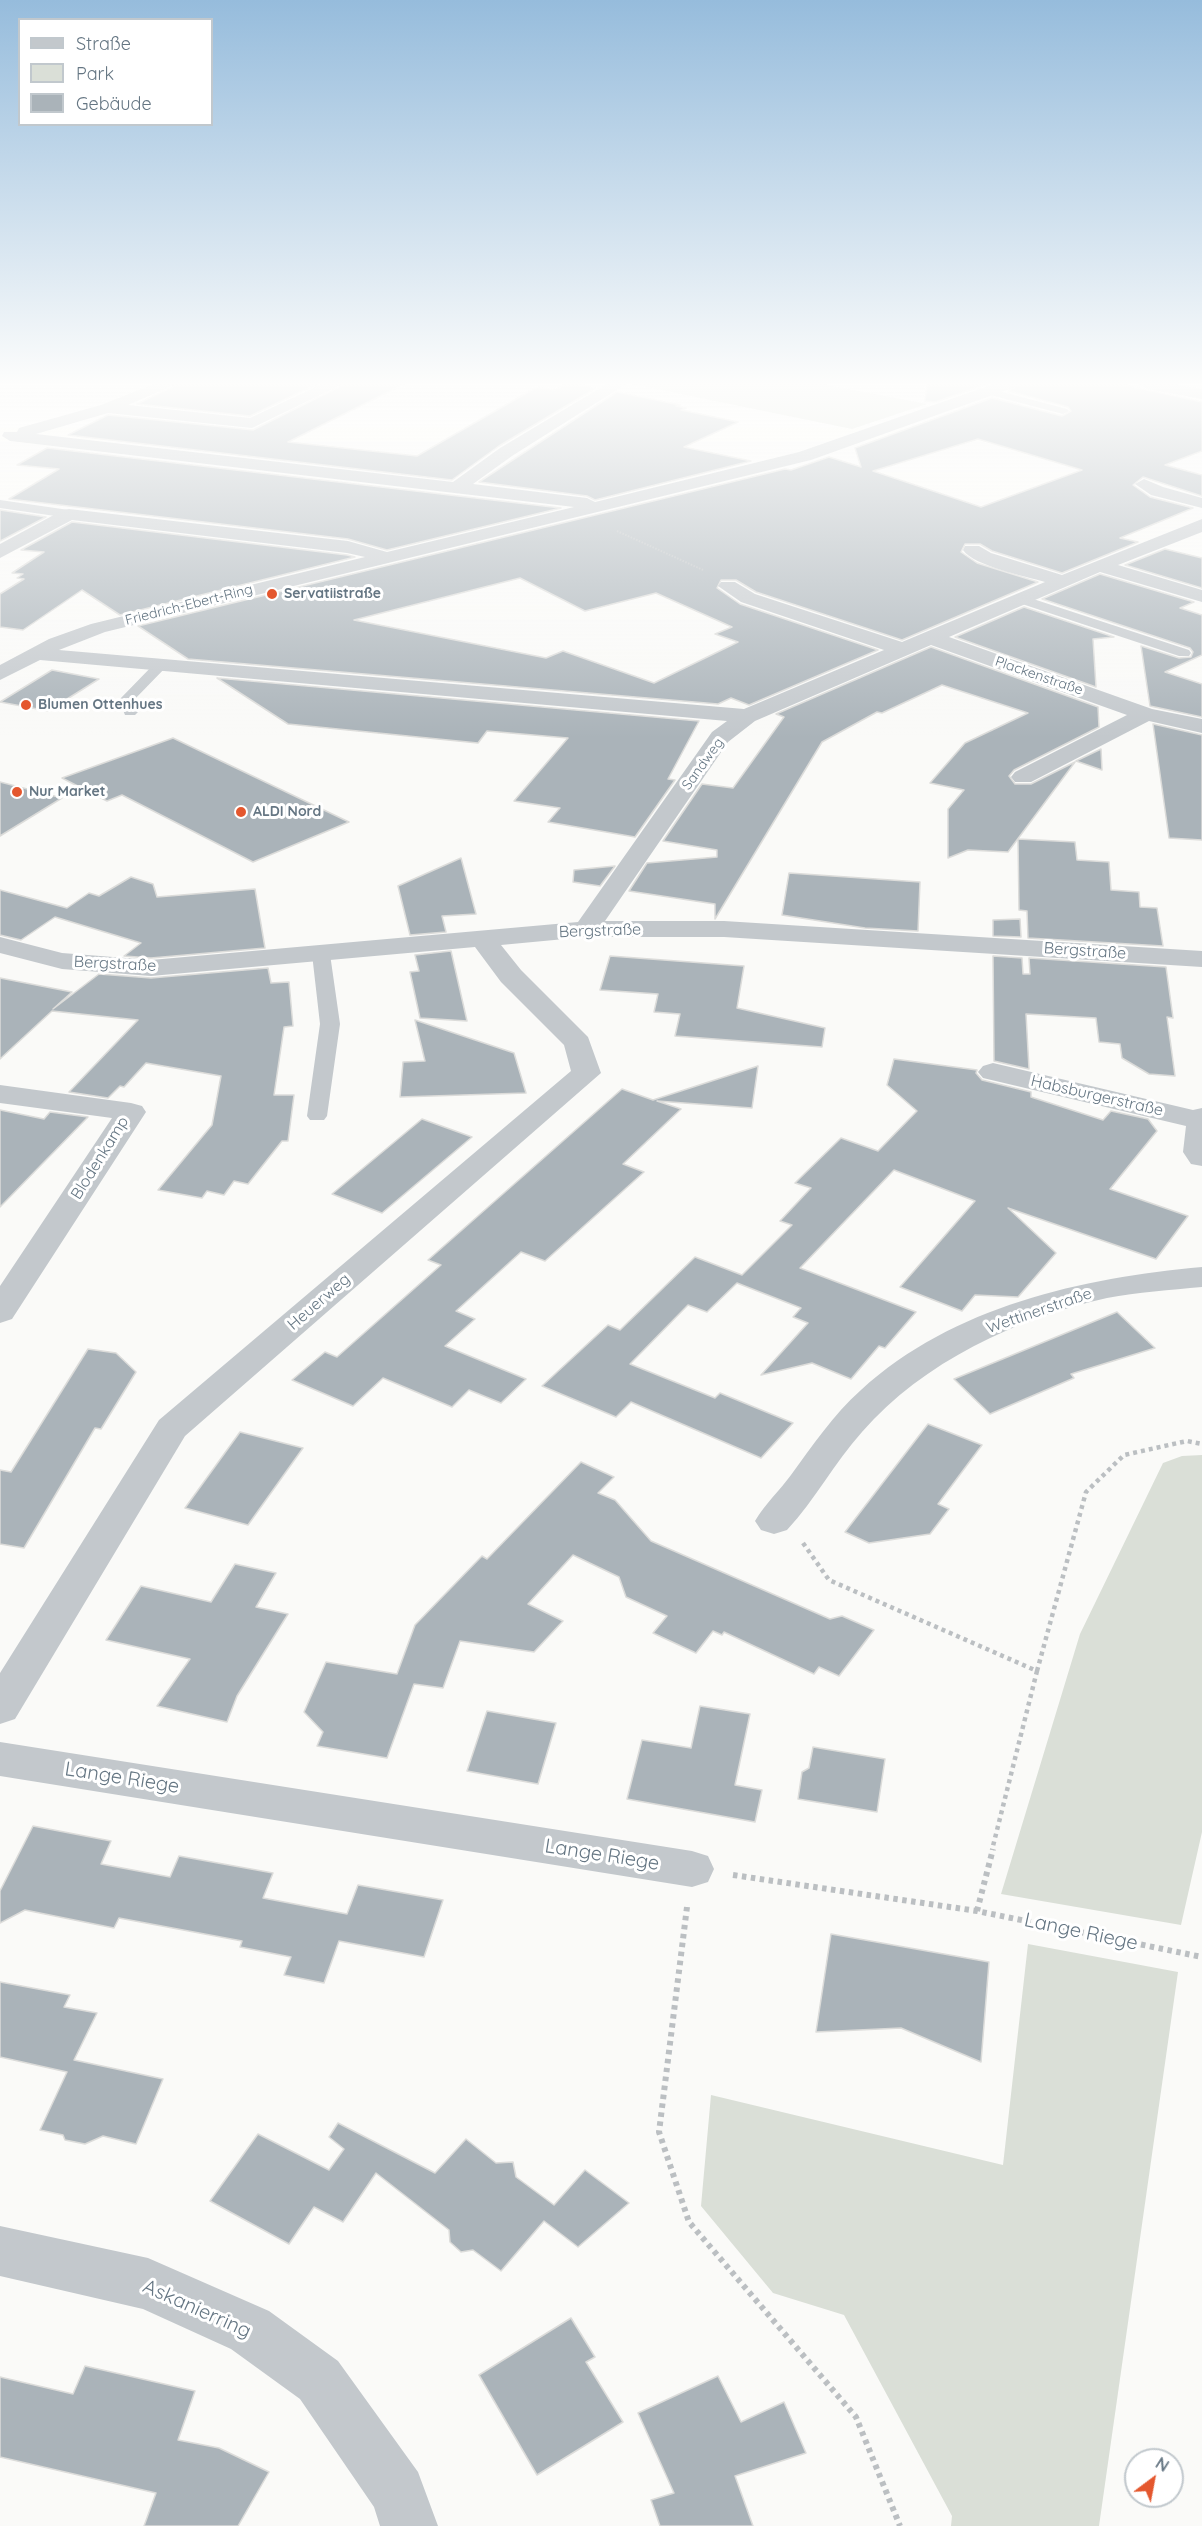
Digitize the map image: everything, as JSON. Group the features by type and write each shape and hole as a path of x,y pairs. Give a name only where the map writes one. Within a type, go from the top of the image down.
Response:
{"street":[{"path":"583,502 607,505"},
{"name":"Friedrich-Ebert-Ring","path":"0,674 34,654 98,628 620,502"},
{"path":"0,552 69,514 348,547 385,558"},
{"name":"Sandweg","path":"586,929 720,738 747,716 1063,581 1202,525"},
{"path":"972,550 984,556 1063,581"},
{"path":"1100,566 1202,596"},
{"path":"728,586 748,598 905,650"},
{"name":"Plackenstraße","path":"931,638 1146,714 1202,726"},
{"path":"0,650 747,716"},
{"path":"1023,777 1146,714"},
{"name":"Bergstraße","path":"0,945 62,961 152,968 586,929 724,929 1202,959"},
{"name":"Heuerweg","path":"0,1708 172,1428 586,1073 578,1043 511,976 483,940"},
{"name":"Habsburgerstraße","path":"993,1072 1201,1119 1198,1152 1202,1157"},
{"name":"Blodenkamp","path":"0,1094 131,1112 0,1312"},
{"name":"Wettinerstraße","path":"778,1517 849,1423 894,1380 947,1346 1008,1318 1107,1288 1202,1277"},
{"name":"Lange Riege","path":"0,1759 692,1869"},
{"name":"Askanierring","path":"0,2251 148,2284 250,2330 319,2380 398,2493 409,2526"}],"lane":[{"path":"0,504 69,514"},
{"path":"1021,599 1184,652"},
{"path":"130,712 125,703 126,700 161,665"},
{"path":"317,1116 330,1024 321,954"}],"path":[{"path":"575,512 724,580 728,586"},
{"path":"977,1911 1037,1671 1086,1492 1124,1455 1186,1441 1202,1444"},
{"path":"778,1517 829,1580 1037,1671"},
{"path":"692,1869 659,2132 689,2222 856,2417 900,2526"},
{"name":"Lange Riege","path":"692,1869 977,1911 1202,1957"}],"green space":[{"path":"1202,1455 1202,1832 1181,1925 1001,1894 1080,1634 1163,1463 1182,1456"},
{"path":"1028,1944 1178,1972 1099,2526 951,2526 952,2516 844,2315 773,2293 701,2206 711,2095 1003,2165"}],"building":[{"path":"33,502 509,502 561,508 387,550 348,539"},
{"path":"650,502 966,502 981,507 995,502 1169,502 1193,508 1120,538 1138,542 1062,573 992,551 980,544 965,544 961,552 977,563 1038,582 902,640 756,592 736,580 721,580 717,588 740,604 878,650 749,705 731,698 718,704 188,659 138,626","holes":["520,578 585,611 656,593 732,627 715,634 738,642 654,683 563,651 546,658 354,620"]},
{"path":"0,510 46,517 0,541"},
{"path":"72,522 355,557 120,615 82,590 23,630 0,627 0,594 24,579 17,578 23,574 12,573 44,552 21,550"},
{"path":"1165,549 1202,558 1202,588 1125,565"},
{"path":"1100,574 1194,602 1180,608 1202,615 1202,655 1165,672 1202,684 1202,717 1150,706 1141,646 1179,658 1191,657 1193,652 1190,648 1042,599"},
{"path":"1024,607 1114,637 1093,639 1096,687 955,637"},
{"path":"931,647 1098,707 1099,727 1014,770 1009,776 1015,784 1031,784 1075,762 1008,852 968,850 948,858 948,809 964,790 930,783 965,743 1028,713 942,685 882,713 877,712 822,742 715,919 715,904 629,891 647,863 717,857 717,850 663,841 702,784 733,788 784,717 776,714"},
{"path":"52,670 99,679 48,711 0,702"},
{"path":"217,678 699,721 668,779 675,780 635,837 548,822 560,808 514,801 568,738 487,731 478,743 288,724"},
{"path":"1153,724 1202,735 1202,840 1169,838"},
{"name":"ALDI Nord","path":"173,738 349,822 253,862 122,795 107,801 62,778"},
{"path":"1101,749 1102,770 1076,761"},
{"path":"0,782 62,798 0,836"},
{"path":"1018,839 1075,842 1077,860 1109,862 1111,890 1139,892 1140,907 1157,908 1163,946 1028,938 1027,911 1019,910"},
{"path":"461,858 476,914 442,916 446,932 410,935 398,886"},
{"path":"615,866 600,886 573,882 574,870"},
{"path":"789,873 920,882 918,931 865,928 782,915"},
{"path":"131,877 153,884 157,897 255,889 265,948 151,958 124,956 141,943 55,917 21,940 0,935 0,890 67,908 89,893 99,896"},
{"path":"1020,919 1021,937 993,936 993,920"},
{"path":"451,951 467,1021 420,1018 410,972 419,971 415,955"},
{"path":"610,956 744,966 737,1008 825,1028 822,1047 675,1036 680,1014 654,1012 658,994 600,990"},
{"path":"993,956 1022,958 1023,974 1030,974 1029,958 1166,967 1173,1018 1167,1017 1175,1076 1149,1074 1122,1058 1120,1044 1099,1042 1096,1018 1026,1014 1029,1069 994,1061"},
{"path":"268,968 271,983 289,982 293,1026 284,1027 274,1095 294,1095 288,1141 282,1141 248,1184 234,1181 224,1195 207,1191 202,1198 158,1190 212,1125 221,1076 146,1063 124,1087 120,1086 108,1098 69,1092 138,1020 52,1011 0,1059 0,978 72,992 53,1009 99,974 151,978"},
{"path":"415,1020 514,1053 526,1093 400,1097 403,1062 425,1061"},
{"path":"894,1059 977,1070 976,1073 982,1080 1031,1092 1031,1097 1103,1120 1111,1111 1148,1119 1157,1131 1110,1189 1188,1216 1156,1259 1008,1208 1056,1253 1018,1297 975,1295 962,1311 900,1287 975,1201 894,1170 800,1268 916,1312 885,1348 879,1346 851,1379 812,1363 761,1375 808,1323 793,1317 801,1308 737,1283 707,1312 688,1305 630,1364 715,1398 720,1393 793,1423 761,1458 631,1402 616,1417 542,1386 608,1325 620,1330 695,1257 742,1275 792,1225 780,1221 811,1188 795,1183 841,1138 878,1151 917,1111 887,1085"},
{"path":"758,1066 752,1108 657,1101 681,1109 623,1164 644,1172 545,1261 521,1252 456,1311 475,1319 445,1346 526,1379 501,1403 469,1390 452,1407 383,1378 353,1406 292,1380 325,1352 337,1357 441,1265 428,1260 622,1089 653,1100"},
{"path":"0,1110 44,1119 50,1112 88,1117 0,1207"},
{"path":"422,1119 472,1137 382,1213 332,1194"},
{"path":"1117,1312 1155,1348 1071,1374 1074,1378 990,1414 954,1379"},
{"path":"88,1349 116,1353 136,1372 101,1429 95,1428 24,1548 0,1544 0,1470 11,1472"},
{"path":"928,1424 982,1445 938,1504 949,1509 930,1534 869,1543 845,1532"},
{"path":"240,1432 303,1448 248,1525 185,1508"},
{"path":"581,1462 614,1477 598,1493 615,1500 651,1541 830,1619 842,1616 874,1630 839,1676 819,1667 814,1674 724,1632 722,1635 713,1631 696,1653 653,1633 667,1616 626,1597 619,1577 573,1555 528,1604 563,1621 534,1652 460,1641 443,1688 414,1684 387,1758 317,1746 323,1732 304,1712 326,1662 397,1674 415,1625 482,1556 487,1559"},
{"path":"235,1564 276,1573 256,1607 288,1614 237,1696 227,1722 157,1706 190,1659 106,1640 141,1586 211,1602"},
{"path":"700,1706 750,1714 735,1785 762,1790 755,1822 627,1799 642,1740 691,1748"},
{"path":"487,1711 556,1723 538,1784 467,1771"},
{"path":"813,1747 885,1759 877,1812 798,1799 802,1772 809,1768"},
{"path":"33,1826 111,1841 101,1864 170,1877 179,1856 273,1873 263,1898 347,1914 358,1885 443,1900 424,1957 339,1941 324,1983 284,1975 291,1957 240,1947 242,1941 119,1918 114,1928 25,1910 0,1923 0,1891"},
{"path":"831,1934 989,1962 981,2062 901,2028 816,2032"},
{"path":"0,1982 70,1995 64,2007 97,2013 74,2060 163,2079 136,2144 103,2136 85,2144 65,2140 63,2135 40,2130 67,2072 0,2057"},
{"path":"338,2123 435,2173 466,2139 496,2163 513,2162 516,2177 554,2205 585,2170 629,2203 578,2247 544,2221 501,2271 473,2250 461,2252 450,2242 449,2230 376,2173 343,2222 314,2207 289,2244 210,2201 258,2134 329,2170 344,2149 329,2137"},
{"path":"571,2318 595,2357 586,2362 623,2422 537,2475 479,2375"},
{"path":"85,2366 195,2391 178,2440 219,2448 269,2472 238,2526 144,2526 156,2493 0,2457 0,2377 73,2394"},
{"path":"718,2376 741,2422 784,2402 806,2453 735,2476 753,2526 660,2526 651,2500 674,2493 638,2413"}],"place":[{"name":"Servatiistraße","path":"272,594"},
{"name":"Blumen Ottenhues","path":"26,705"},
{"name":"Nur Market","path":"17,792"},
{"name":"ALDI Nord","path":"241,812"}]}
